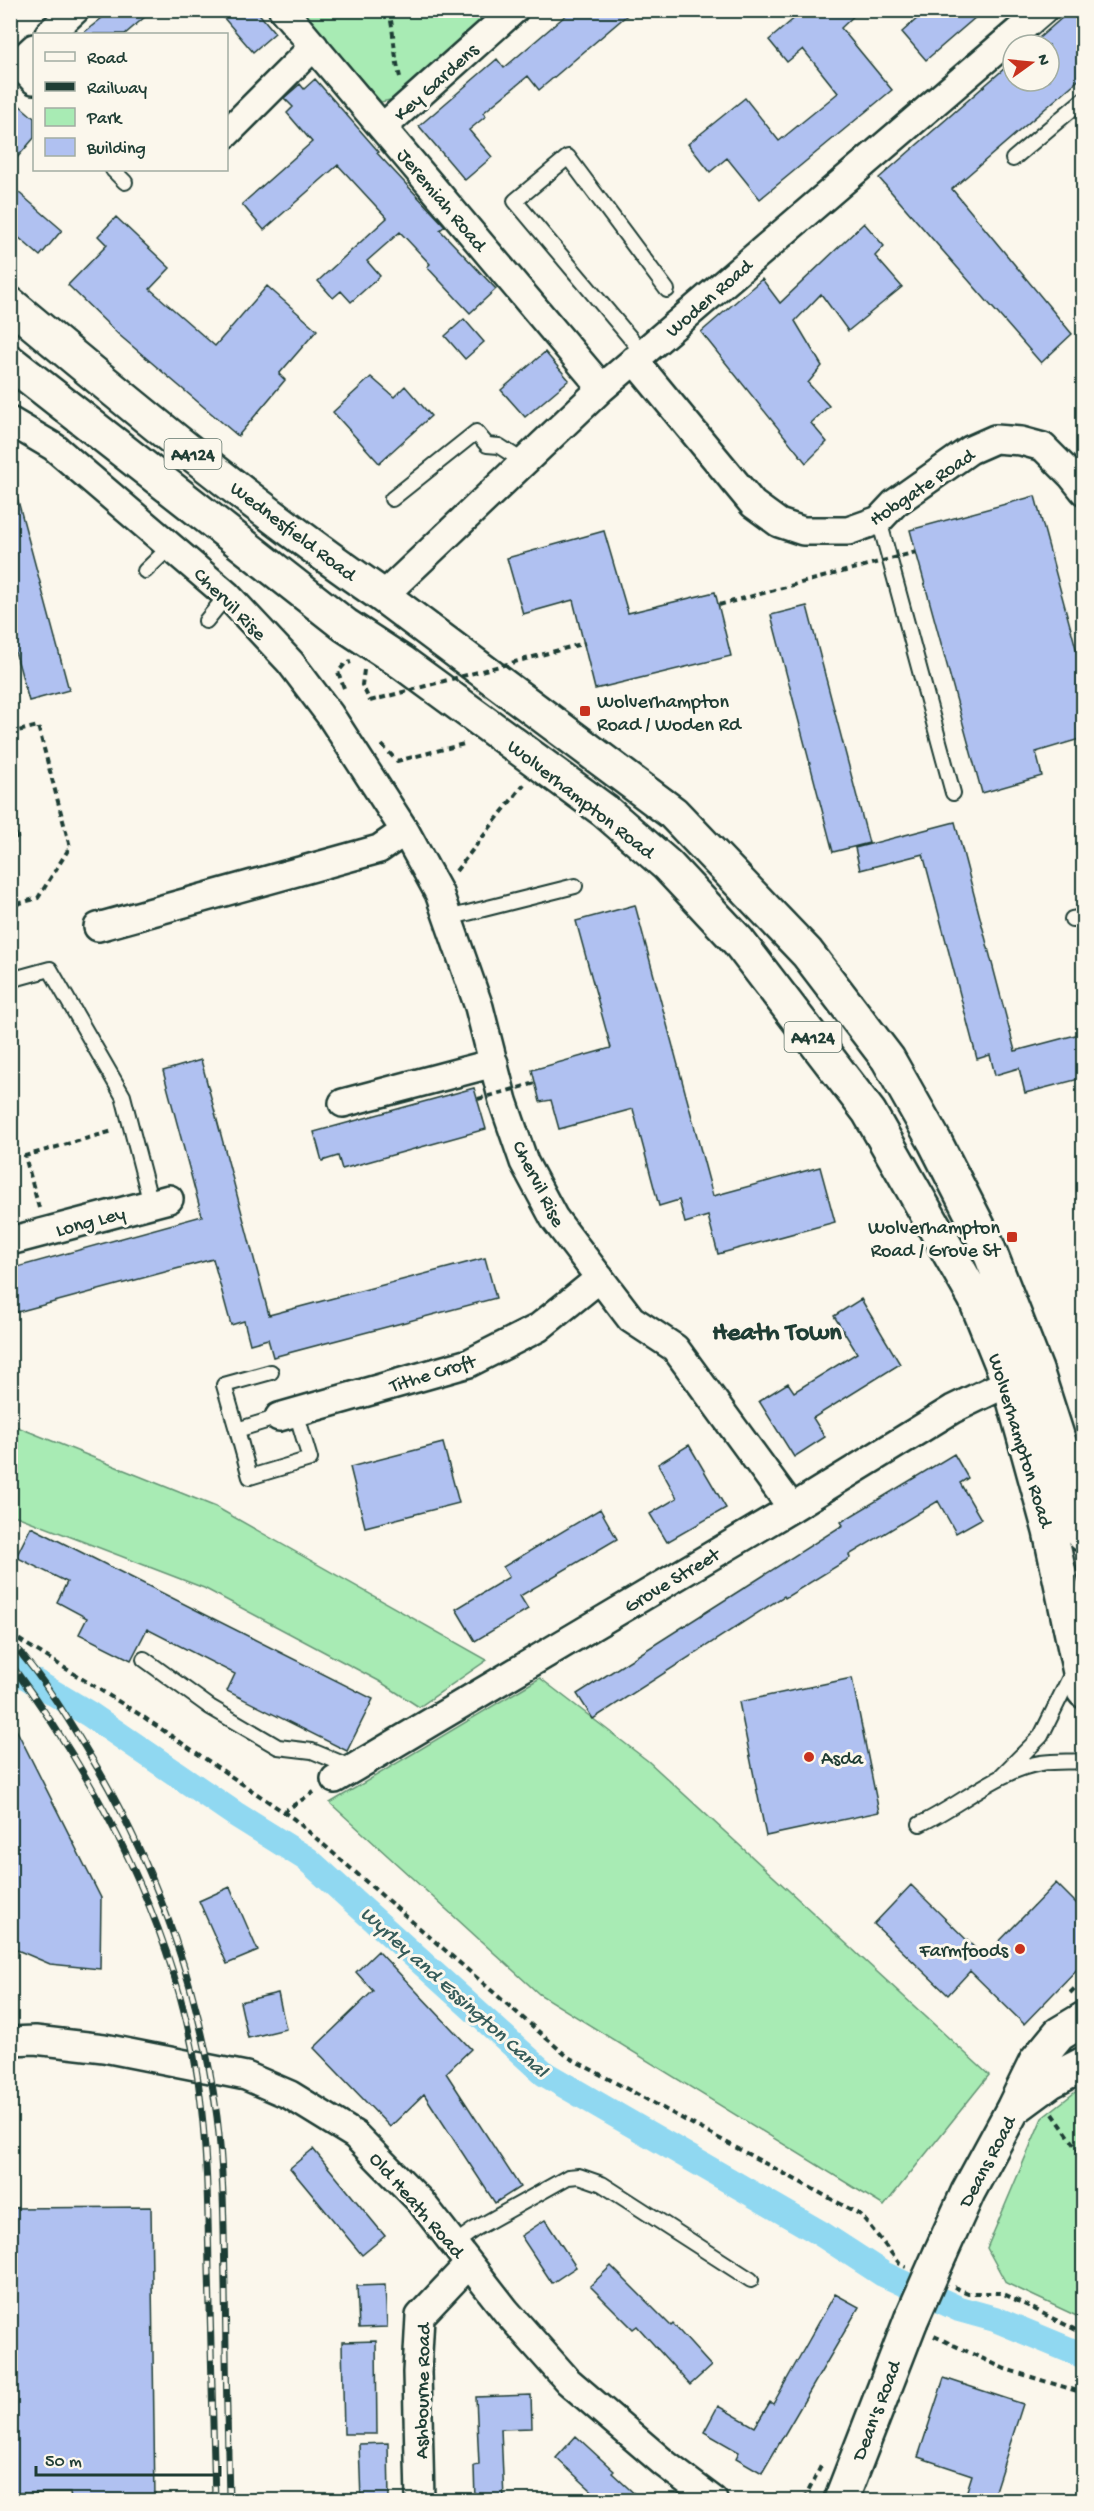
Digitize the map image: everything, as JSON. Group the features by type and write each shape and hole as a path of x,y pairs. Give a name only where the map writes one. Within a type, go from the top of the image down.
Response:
{"main road":[{"name":"Wednesfield Road","path":"10,304 147,419 383,596"},
{"name":"A4124","path":"10,362 345,625"},
{"path":"345,625 383,596"},
{"name":"Wolverhampton Road","path":"383,596 673,813 807,953 888,1059 935,1142 985,1240 1022,1376 1050,1531 1080,1676"},
{"name":"Wolverhampton Road","path":"345,625 403,663 606,811 667,865 738,941 869,1112 1022,1376 1061,1448 1083,1534"},
{"path":"1049,2094 1075,2035 1083,2000"},
{"name":"Deans Road","path":"910,2322 968,2192 1036,2062 1075,2035"},
{"path":"1013,2109 1049,2094 1083,2064"},
{"name":"Dean's Road","path":"841,2500 910,2322"}],"street":[{"path":"50,33 75,10"},
{"name":"Jeremiah Road","path":"283,10 602,388"},
{"name":"Key Gardens","path":"382,127 514,10"},
{"name":"Woden Road","path":"383,596 602,388 1043,10"},
{"path":"228,132 314,46"},
{"name":"Hobgate Road","path":"639,356 753,504 779,523 803,531 848,531 879,520 895,503 969,450 995,439 1021,441 1043,447 1080,478"},
{"name":"Chervil Rise","path":"10,421 54,447 227,595 290,662 323,706 405,831 443,906 479,1006 503,1101 524,1162 554,1218 631,1319 675,1348 792,1508"},
{"path":"98,927 379,849 405,831"},
{"path":"343,1103 494,1063"},
{"name":"Long Ley","path":"10,1241 160,1201"},
{"name":"Tithe Croft","path":"288,1414 470,1363 538,1328 600,1278"},
{"name":"Grove Street","path":"344,1773 792,1508 953,1408 1022,1376"},
{"name":"Old Heath Road","path":"10,2041 35,2040 104,2048 246,2076 290,2095 355,2135 421,2202 506,2312 568,2381 665,2464 713,2500"},
{"name":"Ashbourne Road","path":"420,2500 417,2372 420,2316 462,2254"}],"lane":[{"path":"1013,159 1083,99"},
{"path":"639,356 515,201 568,157 667,290"},
{"path":"114,171 125,182"},
{"path":"392,499 476,432 487,445 499,446 524,462"},
{"path":"879,520 953,793"},
{"path":"146,571 171,546"},
{"path":"206,621 227,595"},
{"path":"443,906 574,886"},
{"path":"10,980 50,969 123,1096 131,1126 160,1201"},
{"path":"237,1430 288,1414 310,1459 250,1477 224,1385 271,1372"},
{"path":"144,1659 210,1707 278,1748 312,1751 344,1773"},
{"path":"996,1780 1041,1736 1061,1698 1080,1676"},
{"path":"920,1824 996,1780 1040,1763 1083,1761"},
{"path":"462,2254 475,2229 568,2177 579,2176 602,2184 752,2280"}],"path":[{"path":"388,10 393,30 394,54 408,105"},
{"path":"719,604 916,552"},
{"path":"349,698 339,677 341,668 351,662 358,663 363,669 362,685 369,701 585,643"},
{"path":"10,729 14,732 38,726 70,848 38,898 11,905"},
{"path":"381,744 397,761 469,743"},
{"path":"443,906 524,784 515,777"},
{"path":"10,813 18,841 10,843"},
{"path":"478,1099 536,1083"},
{"path":"45,1232 25,1156 131,1126"},
{"path":"10,1634 142,1716 283,1812 568,2057 861,2215 900,2264 909,2268"},
{"path":"283,1812 344,1773"},
{"path":"1049,2094 1083,2158"},
{"path":"948,2285 968,2293 1002,2293 1083,2334"},
{"path":"910,2322 1005,2369 1083,2393"}],"green space":[{"path":"302,11 492,11 395,99 381,102"},
{"path":"10,1424 216,1507 487,1660 419,1707 379,1681 204,1588 11,1514"},
{"path":"540,1678 648,1761 989,2075 884,2206 539,1994 330,1803"},
{"path":"1083,2086 1083,2319 1006,2283 987,2248 1042,2118"}],"building":[{"path":"112,10 153,10 126,33 83,33"},
{"path":"217,10 256,10 275,33 253,52"},
{"path":"572,10 633,10 539,90 528,76 483,113 486,116 469,130 492,157 465,180 419,126 497,59 504,68"},
{"path":"804,10 860,10 841,28 892,90 760,199 727,158 710,172 688,144 745,98 779,141 838,93 803,49 787,62 769,40"},
{"path":"927,10 984,10 926,60 902,32"},
{"path":"1071,10 1083,10 1083,76 952,189 1072,334 1041,363 879,178 1001,71 1001,93 1061,93 1061,33 1045,33"},
{"path":"315,79 379,152 377,153 445,226 440,230 496,289 470,313 427,267 430,264 400,232 367,261 380,276 351,302 341,291 333,298 318,281 387,218 338,165 264,230 242,204 312,142 287,113 293,107 284,98 300,84 304,89"},
{"path":"10,97 33,117 33,139 10,166"},
{"path":"10,185 62,230 40,256 10,230"},
{"path":"116,217 170,268 150,289 215,346 267,286 317,330 279,374 285,380 238,436 118,334 68,285 107,245 98,236"},
{"path":"864,223 884,246 875,256 902,287 848,331 821,294 795,321 822,366 808,383 829,406 811,423 827,442 806,463 701,332 762,279 780,303"},
{"path":"464,319 484,342 465,359 445,336"},
{"path":"545,352 569,380 525,417 501,390"},
{"path":"371,377 394,397 405,386 431,416 379,463 333,412"},
{"path":"1035,496 1083,674 1083,738 1036,752 1042,776 982,793 910,530"},
{"path":"17,497 69,690 29,701 10,633 10,498"},
{"path":"604,531 628,613 715,592 731,656 595,689 573,600 523,614 507,558"},
{"path":"807,606 869,843 833,852 771,615"},
{"path":"955,822 1015,1051 1083,1033 1083,1078 1025,1093 1019,1068 995,1075 990,1055 977,1059 923,854 860,870 855,848"},
{"path":"635,905 713,1196 820,1167 835,1222 718,1254 708,1216 685,1223 679,1200 659,1206 633,1109 559,1129 551,1100 540,1102 532,1070 611,1048 576,921"},
{"path":"201,1060 269,1315 485,1258 496,1298 273,1357 268,1339 250,1344 244,1321 231,1325 213,1259 10,1314 10,1269 202,1216 163,1071"},
{"path":"474,1088 486,1129 342,1169 338,1156 322,1161 314,1132"},
{"path":"861,1299 900,1364 813,1418 825,1437 794,1457 759,1401 788,1383 794,1392 857,1353 834,1316"},
{"path":"443,1443 459,1503 365,1527 350,1467"},
{"path":"689,1445 726,1508 667,1542 650,1514 677,1498 658,1464"},
{"path":"954,1454 968,1478 960,1483 981,1519 956,1533 938,1501 849,1555 850,1558 785,1598 784,1596 593,1719 577,1694 843,1525 841,1522"},
{"path":"600,1509 617,1539 520,1596 528,1609 475,1641 456,1609 509,1577 503,1567"},
{"path":"31,1527 373,1699 347,1751 227,1691 235,1674 147,1629 131,1660 79,1634 87,1618 57,1602 67,1582 16,1557"},
{"name":"Asda","path":"852,1678 879,1812 766,1836 739,1702"},
{"path":"10,1717 101,1898 100,1969 50,1964 10,1947"},
{"path":"1056,1883 1083,1910 1083,1963 1024,2024 970,1971 948,1995 874,1924 911,1885 984,1957"},
{"path":"230,1887 258,1951 227,1964 199,1901"},
{"path":"378,1951 471,2049 446,2073 520,2187 495,2203 424,2094 390,2127 314,2048 373,1991 356,1972"},
{"path":"278,1993 286,2029 248,2038 240,2002"},
{"path":"313,2149 385,2236 362,2255 290,2168"},
{"path":"151,2207 155,2500 71,2500 70,2493 10,2493 10,2208"},
{"path":"545,2220 576,2267 552,2283 521,2236"},
{"path":"611,2266 671,2326 673,2324 711,2366 690,2385 637,2326 633,2329 590,2286"},
{"path":"385,2285 387,2327 359,2328 357,2286"},
{"path":"835,2294 859,2307 762,2473 736,2458 739,2452 704,2432 718,2406 755,2427 770,2402 773,2404"},
{"path":"376,2341 377,2434 344,2434 342,2342"},
{"path":"944,2378 1023,2404 992,2500 964,2500 972,2475 918,2457"},
{"path":"531,2395 532,2428 501,2429 504,2500 475,2500 474,2466 479,2465 476,2397"},
{"path":"576,2436 641,2500 602,2500 556,2458"},
{"path":"388,2443 389,2500 361,2500 359,2444"}],"waterway":[{"name":"Wyrley and Essington Canal","path":"10,1667 89,1714 235,1814 307,1859 545,2074 820,2233 883,2274 959,2309 995,2319 1084,2356"}],"railway":[{"path":"10,1641 57,1703 120,1809 140,1851 174,1937 200,2026 210,2071 221,2159 229,2500"},
{"path":"10,1663 75,1758 130,1861 172,1968 187,2024 198,2080 205,2151 215,2500"}],"place":[{"name":"Wolverhampton Road / Woden Rd","path":"585,711"},
{"name":"Wolverhampton Road / Grove St","path":"1012,1237"},
{"name":"Asda","path":"809,1757"},
{"name":"Farmfoods","path":"1020,1949"}],"district":[{"name":"Heath Town","path":"777,1330"}]}
